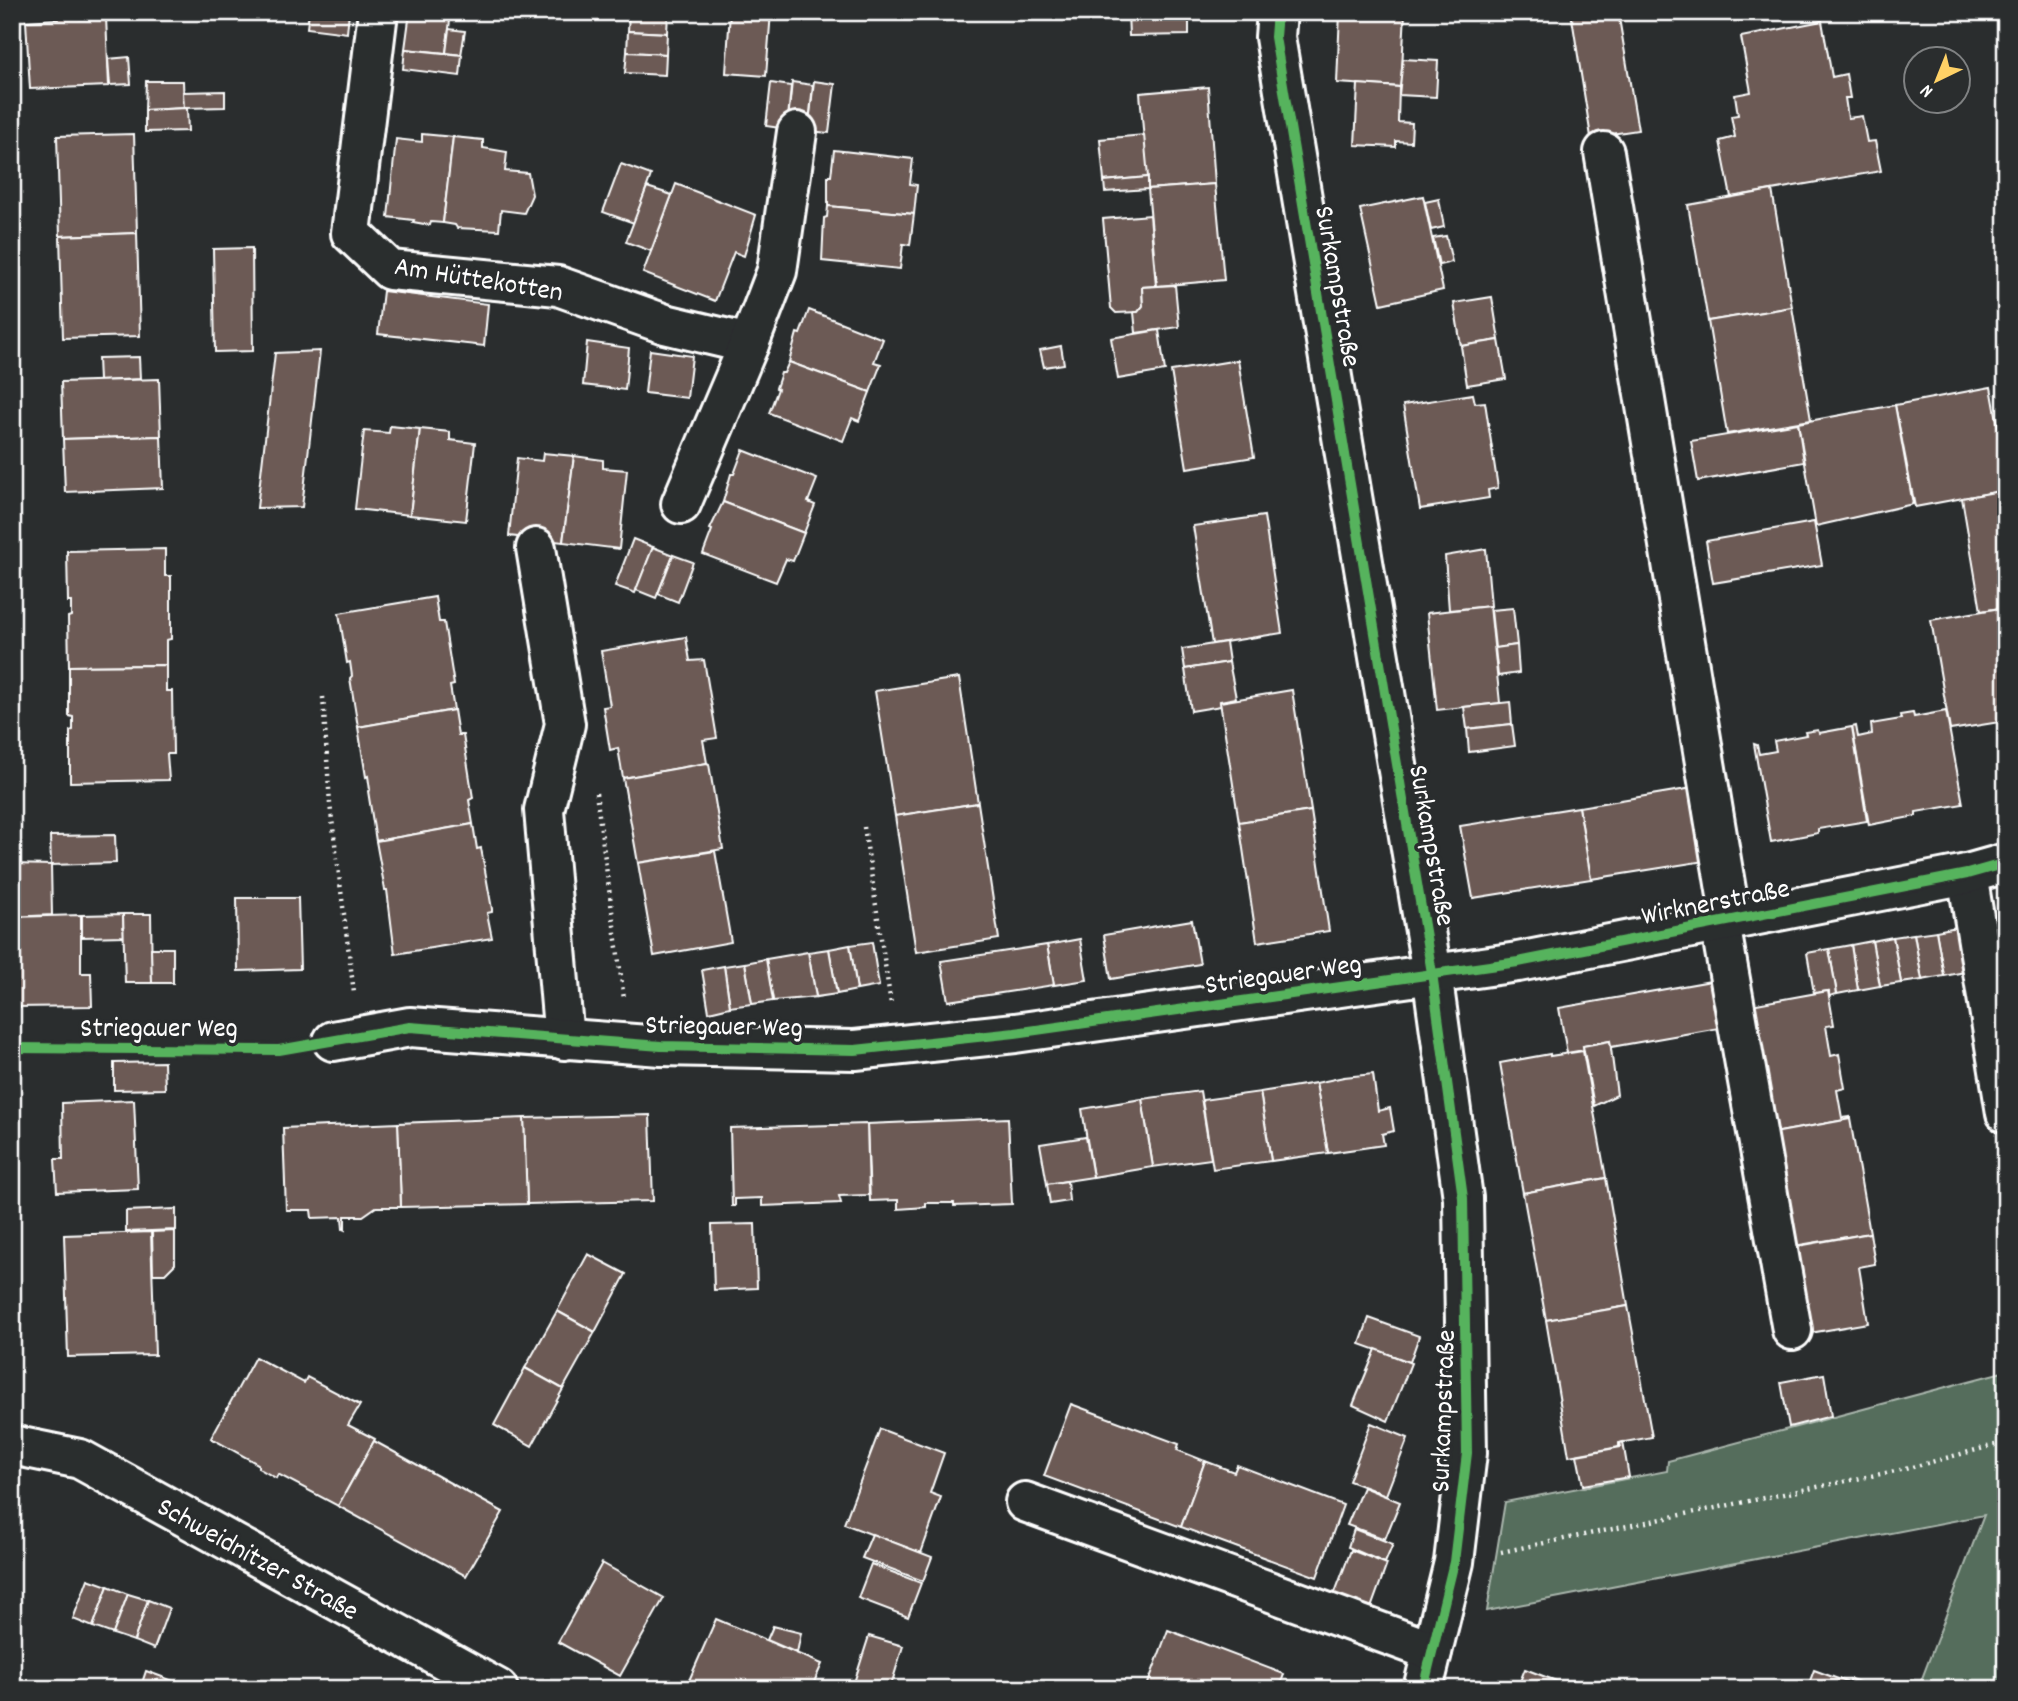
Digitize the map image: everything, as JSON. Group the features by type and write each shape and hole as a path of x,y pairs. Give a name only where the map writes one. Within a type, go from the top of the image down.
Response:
{"street":[{"name":"Am Hüttekotten","path":"378,12 351,233 390,270 558,286 665,324 749,344"},
{"name":"Surkampstraße","path":"1277,12 1275,37 1432,973 1463,1198 1467,1453 1454,1562 1423,1689"},
{"path":"681,504 777,271 797,132"},
{"path":"1604,152 1791,1331"},
{"path":"536,548 565,724 544,810 564,1040"},
{"name":"Wirknerstraße","path":"1432,973 1518,962 1967,874 2006,863"},
{"path":"1967,874 2006,1113"},
{"name":"Striegauer Weg","path":"346,1038 410,1027 631,1045 855,1050 1015,1033 1432,973"},
{"name":"Schweidnitzer Straße","path":"12,1445 80,1459 498,1689"},
{"path":"1025,1503 1432,1651"}],"path":[{"path":"323,697 346,1038"},
{"path":"595,787 631,1045"},
{"path":"864,827 897,1046"},
{"path":"1454,1562 1905,1469 2006,1442"}],"green space":[{"path":"2006,1371 2006,1689 1918,1689 1984,1515 1487,1611 1505,1502 1667,1471 1668,1461"}],"building":[{"path":"309,12 349,12 347,33 307,28"},
{"path":"410,12 451,12 446,53 405,49"},
{"path":"629,12 668,13 667,33 628,31"},
{"path":"730,12 771,12 766,76 726,73"},
{"path":"1128,12 1189,12 1189,35 1129,36"},
{"path":"1340,12 1405,12 1401,87 1337,83"},
{"path":"1571,12 1618,12 1638,130 1591,137"},
{"path":"80,15 80,19 106,17 109,86 30,89 26,21"},
{"path":"1822,21 1832,77 1846,74 1850,98 1845,98 1848,118 1862,116 1867,142 1875,141 1881,171 1731,197 1720,141 1735,137 1731,116 1738,115 1735,95 1751,92 1741,37"},
{"path":"449,29 465,31 461,55 446,53"},
{"path":"628,31 667,33 666,54 627,52"},
{"path":"405,49 462,55 460,76 403,69"},
{"path":"627,52 666,54 665,75 625,73"},
{"path":"129,57 131,84 110,85 108,59"},
{"path":"1403,59 1438,61 1436,97 1399,95"},
{"path":"146,81 183,81 184,108 145,110"},
{"path":"814,81 835,84 829,133 808,131"},
{"path":"792,82 813,85 808,131 787,129"},
{"path":"771,83 791,86 787,129 766,126"},
{"path":"1358,84 1399,87 1398,122 1412,123 1411,142 1396,141 1396,147 1355,145"},
{"path":"1208,87 1215,184 1148,189 1140,93"},
{"path":"225,91 225,107 184,108 183,92"},
{"path":"187,108 188,131 145,132 145,110"},
{"path":"134,134 137,233 60,236 57,136"},
{"path":"422,134 453,137 443,223 431,222 430,225 388,217 396,139 422,142"},
{"path":"1144,135 1148,177 1104,181 1100,139"},
{"path":"453,137 483,140 483,148 507,152 505,171 528,173 532,195 524,213 501,210 499,230 457,228 455,225 443,223"},
{"path":"834,150 913,159 910,184 917,185 914,214 828,206 828,176 831,176"},
{"path":"621,164 651,175 634,223 603,212"},
{"path":"1148,177 1148,189 1105,192 1104,181"},
{"path":"676,184 756,215 744,256 734,252 715,301 643,273"},
{"path":"1215,184 1224,280 1157,286 1148,189"},
{"path":"647,187 672,195 651,251 626,242"},
{"path":"1772,190 1792,307 1708,321 1688,205"},
{"path":"1423,196 1443,290 1381,304 1360,209"},
{"path":"1439,199 1444,227 1431,230 1425,202"},
{"path":"828,206 914,214 910,245 903,244 900,269 822,261 824,218 827,217"},
{"path":"1150,215 1156,286 1142,287 1143,306 1138,312 1116,313 1111,308 1103,219"},
{"path":"137,233 140,336 63,338 60,236"},
{"path":"1446,236 1452,262 1439,265 1433,238"},
{"path":"252,248 253,351 215,352 213,249"},
{"path":"1175,285 1179,327 1136,333 1134,312 1138,312 1143,306 1142,287"},
{"path":"383,291 488,304 484,346 378,334"},
{"path":"1492,297 1499,340 1461,346 1454,303"},
{"path":"1792,307 1811,420 1727,434 1708,321"},
{"path":"809,310 883,339 874,362 881,364 870,392 789,362 797,333 800,334"},
{"path":"1159,330 1165,371 1118,379 1111,338"},
{"path":"1499,340 1506,379 1467,385 1461,346"},
{"path":"587,342 629,348 625,390 583,385"},
{"path":"1061,346 1064,364 1044,367 1040,350"},
{"path":"650,350 692,356 687,398 645,393"},
{"path":"320,351 302,507 257,508 275,353"},
{"path":"139,357 140,379 99,381 98,358"},
{"path":"1238,360 1254,457 1187,468 1171,371"},
{"path":"789,362 870,392 859,421 852,418 843,441 769,413 781,373 784,373"},
{"path":"159,379 161,436 63,439 61,382"},
{"path":"1991,387 2006,470 2006,490 1915,507 1895,405"},
{"path":"1473,394 1475,403 1485,402 1498,488 1488,490 1489,498 1420,509 1403,405"},
{"path":"1895,405 1913,504 1816,526 1798,423"},
{"path":"1798,423 1804,462 1698,481 1691,441"},
{"path":"390,426 420,429 410,515 355,509 364,431 389,433"},
{"path":"420,429 450,432 450,440 475,443 466,521 410,515"},
{"path":"161,436 163,488 65,492 63,439"},
{"path":"743,450 817,479 808,502 815,505 804,533 723,502 731,474 734,474"},
{"path":"543,453 574,456 563,542 509,536 517,458 542,461"},
{"path":"574,456 603,460 603,468 627,470 619,549 563,542"},
{"path":"2006,490 2006,607 1981,611 1962,498"},
{"path":"723,502 804,533 793,561 786,559 776,582 703,554 712,530 710,529"},
{"path":"1264,516 1282,633 1212,644 1193,526"},
{"path":"1814,522 1822,565 1713,583 1706,541"},
{"path":"633,539 653,547 635,593 615,586"},
{"path":"653,547 673,555 656,598 636,590"},
{"path":"165,549 165,576 171,576 171,639 166,640 166,665 69,666 68,617 71,616 71,602 68,602 67,551"},
{"path":"1486,549 1491,606 1449,610 1445,556"},
{"path":"673,555 693,562 678,602 658,594"},
{"path":"435,597 439,622 444,622 454,685 450,686 454,710 358,727 350,662 347,663 339,613"},
{"path":"1490,606 1500,703 1437,710 1427,613"},
{"path":"2006,607 2006,721 1950,730 1931,620"},
{"path":"1513,608 1517,645 1495,648 1491,610"},
{"path":"686,637 690,661 704,660 717,738 703,740 707,763 623,778 618,748 610,750 603,707 610,706 601,651"},
{"path":"1226,642 1229,662 1185,669 1182,649"},
{"path":"1517,645 1519,673 1498,676 1495,648"},
{"path":"1229,662 1236,698 1220,701 1221,706 1191,711 1185,669"},
{"path":"166,665 166,691 172,691 173,754 167,754 169,780 70,782 70,731 73,730 73,717 69,716 69,666"},
{"path":"959,678 978,803 895,816 875,691"},
{"path":"1292,690 1311,811 1239,822 1220,702"},
{"path":"1510,702 1512,724 1467,729 1464,707"},
{"path":"454,710 458,735 463,735 473,798 469,800 473,824 376,841 368,776 366,777 358,727"},
{"path":"1946,711 1963,804 1916,812 1916,816 1869,825 1852,727 1856,726 1858,737 1872,734 1871,724 1901,719 1900,715 1913,713 1914,717"},
{"path":"1512,724 1515,746 1469,752 1467,729"},
{"path":"1852,727 1867,821 1818,829 1818,833 1771,842 1754,744 1757,745 1759,754 1776,751 1774,741 1806,735 1805,732 1818,730 1819,733"},
{"path":"707,763 723,849 638,863 623,778"},
{"path":"1699,787 1711,860 1591,879 1579,807"},
{"path":"978,803 999,939 916,952 895,816"},
{"path":"1579,807 1591,879 1473,898 1460,826"},
{"path":"1311,811 1329,931 1257,942 1239,822"},
{"path":"473,824 477,849 481,848 492,909 492,912 487,913 492,938 395,954 387,890 376,841"},
{"path":"115,835 116,863 51,865 50,836"},
{"path":"715,851 731,942 654,956 638,863"},
{"path":"12,864 51,865 52,915 12,917"},
{"path":"237,898 298,898 300,969 238,971"},
{"path":"123,914 124,936 82,937 82,915"},
{"path":"123,914 151,914 152,983 125,983"},
{"path":"81,915 81,973 91,973 92,1006 14,1007 12,917"},
{"path":"1192,920 1200,964 1111,979 1104,935"},
{"path":"1957,927 1965,972 1944,976 1936,931"},
{"path":"1936,931 1944,976 1922,980 1914,934"},
{"path":"1914,934 1922,980 1901,983 1893,937"},
{"path":"1893,937 1901,983 1880,986 1872,941"},
{"path":"1080,939 1087,980 1054,985 1047,945"},
{"path":"1872,941 1880,986 1858,990 1851,945"},
{"path":"872,942 879,986 857,990 850,945"},
{"path":"850,945 857,990 837,994 829,949"},
{"path":"1047,945 1054,985 948,1001 941,961"},
{"path":"1851,945 1858,990 1837,994 1829,949"},
{"path":"151,948 173,948 173,983 152,983"},
{"path":"829,949 837,994 816,997 808,952"},
{"path":"1829,949 1837,994 1829,996 1829,991 1814,993 1807,953"},
{"path":"808,952 816,997 773,1001 766,959"},
{"path":"766,959 773,1001 752,1004 745,963"},
{"path":"745,963 752,1004 730,1007 724,966"},
{"path":"724,966 730,1007 709,1012 702,970"},
{"path":"1711,981 1719,1028 1611,1047 1610,1041 1583,1046 1584,1050 1567,1053 1559,1008"},
{"path":"1828,991 1834,1025 1826,1026 1831,1056 1839,1054 1845,1088 1837,1090 1842,1118 1850,1119 1774,1133 1751,1005"},
{"path":"1610,1041 1617,1095 1594,1106 1583,1046"},
{"path":"1583,1051 1606,1178 1523,1193 1500,1063"},
{"path":"164,1062 165,1089 114,1090 114,1063"},
{"path":"1373,1074 1378,1111 1390,1108 1394,1131 1382,1134 1384,1145 1328,1153 1316,1083"},
{"path":"1316,1083 1328,1153 1271,1161 1260,1092"},
{"path":"1200,1091 1211,1159 1153,1167 1142,1099"},
{"path":"1260,1092 1271,1161 1213,1169 1202,1100"},
{"path":"1142,1099 1153,1167 1093,1177 1082,1109"},
{"path":"134,1100 138,1189 57,1192 55,1159 63,1159 62,1103"},
{"path":"650,1115 653,1201 527,1204 524,1118"},
{"path":"524,1118 527,1204 401,1207 398,1123"},
{"path":"1008,1118 1012,1204 954,1206 954,1203 926,1203 926,1207 898,1209 898,1200 870,1201 867,1124"},
{"path":"1850,1119 1870,1233 1794,1246 1774,1133"},
{"path":"398,1123 401,1207 376,1207 363,1216 345,1216 345,1230 342,1217 312,1218 311,1210 286,1210 283,1128"},
{"path":"867,1124 869,1195 839,1196 841,1203 762,1206 762,1198 735,1199 735,1206 732,1206 730,1128"},
{"path":"1086,1137 1093,1177 1047,1184 1040,1144"},
{"path":"1606,1178 1628,1306 1546,1320 1523,1193"},
{"path":"1067,1181 1069,1201 1050,1204 1047,1184"},
{"path":"176,1209 176,1230 126,1232 126,1211"},
{"path":"755,1224 757,1288 714,1290 712,1225"},
{"path":"175,1231 175,1264 165,1274 153,1274 152,1232"},
{"path":"151,1232 155,1355 68,1357 64,1235"},
{"path":"1870,1233 1875,1264 1859,1267 1868,1323 1810,1333 1812,1330 1798,1266 1801,1265 1798,1246"},
{"path":"588,1254 626,1274 595,1332 557,1311"},
{"path":"1628,1306 1652,1437 1619,1443 1619,1447 1569,1456 1546,1320"},
{"path":"557,1311 595,1332 563,1389 525,1368"},
{"path":"1369,1318 1419,1336 1410,1362 1360,1344"},
{"path":"1376,1349 1411,1363 1388,1421 1353,1405"},
{"path":"255,1357 304,1383 307,1377 360,1405 348,1425 375,1439 338,1506 278,1474 276,1478 258,1468 258,1464 211,1438"},
{"path":"525,1368 563,1389 532,1446 494,1425"},
{"path":"1824,1374 1831,1416 1789,1427 1781,1382"},
{"path":"1071,1404 1179,1444 1177,1450 1205,1461 1181,1527 1044,1476"},
{"path":"1371,1423 1408,1438 1386,1495 1349,1481"},
{"path":"880,1429 944,1453 930,1493 941,1497 921,1553 844,1524"},
{"path":"374,1441 503,1512 466,1576 338,1506"},
{"path":"1623,1442 1629,1477 1583,1485 1577,1455 1621,1447 1620,1443"},
{"path":"1205,1461 1234,1472 1237,1465 1343,1505 1317,1577 1181,1527"},
{"path":"1363,1487 1400,1502 1385,1539 1347,1525"},
{"path":"1354,1529 1393,1544 1385,1563 1348,1547"},
{"path":"872,1534 932,1557 923,1581 862,1558"},
{"path":"1351,1550 1387,1564 1367,1619 1330,1606"},
{"path":"602,1563 664,1598 620,1676 558,1642"},
{"path":"871,1564 921,1583 908,1617 858,1598"},
{"path":"88,1579 108,1586 93,1627 73,1619"},
{"path":"108,1586 128,1594 113,1634 93,1627"},
{"path":"128,1594 148,1600 134,1641 113,1634"},
{"path":"148,1600 169,1608 154,1649 134,1641"},
{"path":"716,1619 822,1664 811,1689 696,1689 687,1685"},
{"path":"773,1626 801,1633 797,1653 767,1640"},
{"path":"1168,1630 1284,1674 1279,1689 1146,1689"},
{"path":"869,1636 903,1646 890,1689 852,1689"},
{"path":"1525,1669 1577,1689 1517,1689"},
{"path":"1814,1670 1849,1683 1851,1679 1878,1689 1807,1689"},
{"path":"146,1671 187,1686 186,1689 140,1689"},
{"path":"74,1681 94,1688 94,1689 71,1689"}],"cycle path":[{"path":"1277,12 1275,37 1432,973 1463,1198 1467,1453 1454,1562 1423,1689"},
{"path":"12,1048 279,1050 410,1027 661,1046 855,1050 1015,1033 1518,962 1967,874 2006,863"}]}
